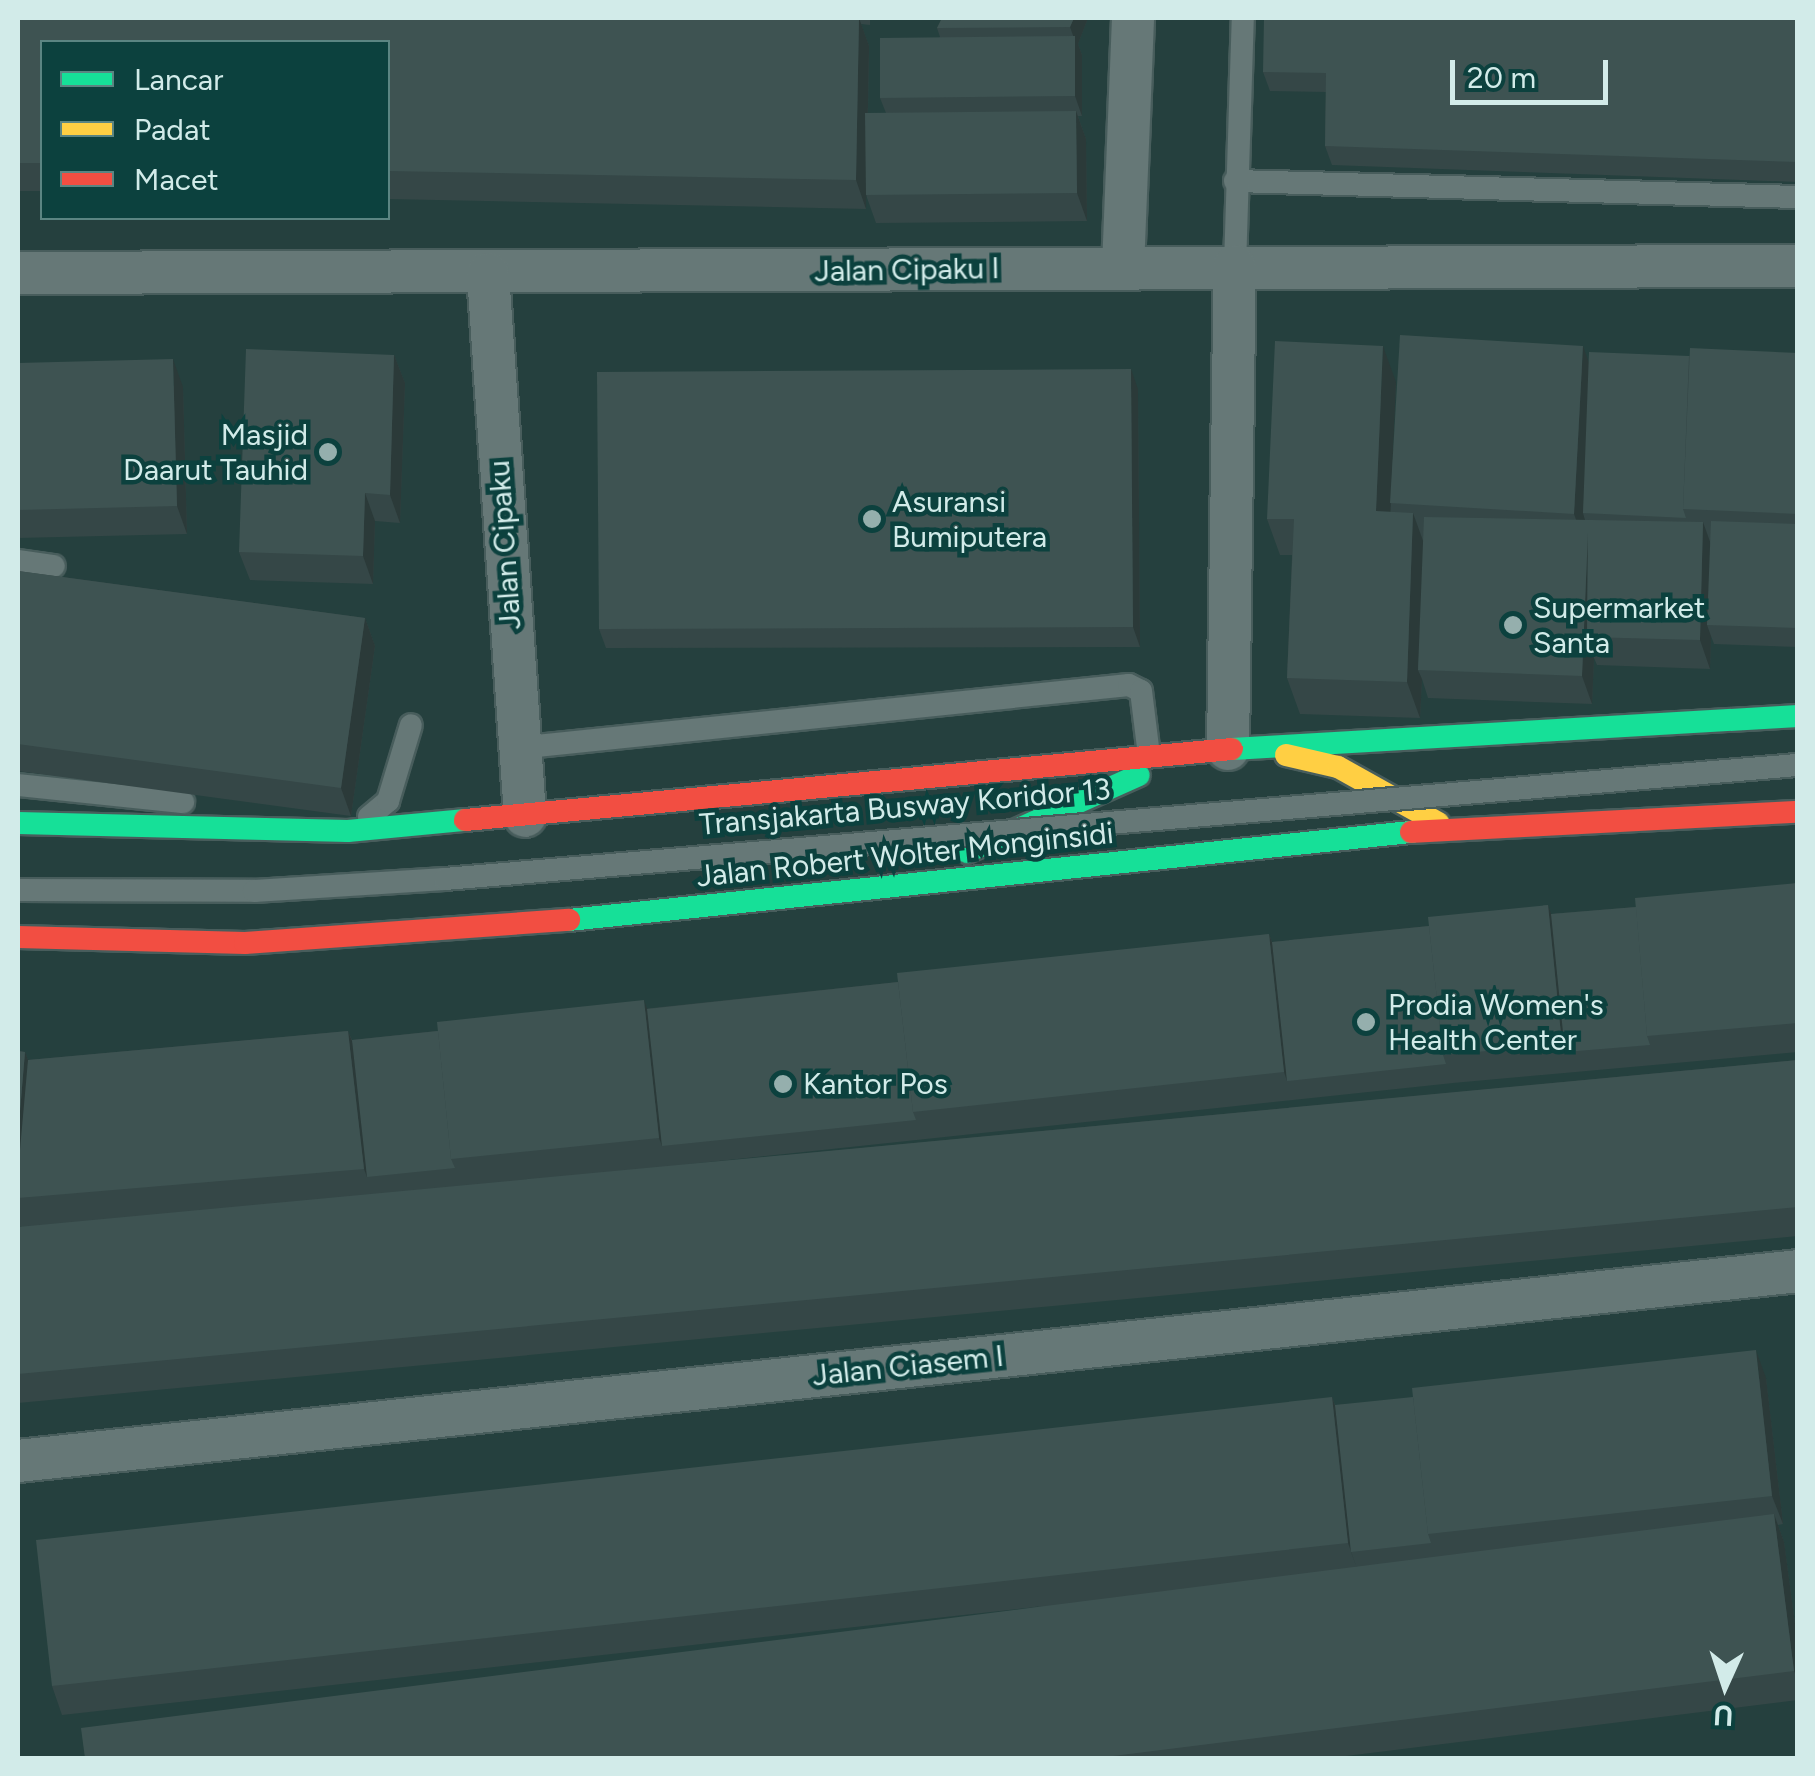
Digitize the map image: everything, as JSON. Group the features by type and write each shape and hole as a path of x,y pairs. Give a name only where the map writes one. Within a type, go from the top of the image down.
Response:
{"main road":[{"path":"21,825 276,836 1210,750 1798,716"},
{"path":"883,891 1210,750 1316,758 1448,828"},
{"name":"Jalan Robert Wolter Monginsidi","path":"18,937 244,942 883,891 1448,828 1798,812"},
{"path":"276,836 440,920 479,924"}],"street":[{"path":"1124,268 1132,18"},
{"path":"1210,750 1235,266"},
{"name":"Jalan Cipaku I","path":"18,273 1798,266"},
{"name":"Jalan Cipaku","path":"488,274 517,748 525,816"},
{"name":"Jalan Ciasem I","path":"18,1461 1798,1271"}],"lane":[{"path":"1235,266 1243,18"},
{"path":"1235,180 1798,197"},
{"path":"18,561 54,566"},
{"path":"517,748 1129,686 1141,691 1149,755"},
{"path":"18,785 360,820 388,801 411,725"},
{"name":"Transjakarta Busway Koridor 13","path":"18,890 254,891 444,878 1798,764"}],"building":[{"path":"18,18 859,18 856,180 390,171 390,40 40,40 40,163 18,163"},
{"path":"942,18 1074,18 1070,27 937,28"},
{"path":"1264,18 1798,18 1798,162 1325,146 1326,73 1263,72"},
{"path":"1075,36 1075,96 880,98 880,38"},
{"path":"1076,111 1077,193 866,195 865,113"},
{"path":"1400,335 1583,346 1574,514 1390,503"},
{"path":"1275,341 1383,346 1376,511 1413,513 1407,682 1287,678 1294,519 1267,519"},
{"path":"1690,348 1798,353 1798,514 1683,509"},
{"name":"Masjid Daarut Tauhid","path":"246,349 394,355 390,495 365,493 363,556 239,552"},
{"path":"1589,352 1689,356 1683,509 1686,518 1583,513"},
{"path":"173,359 177,506 18,510 18,363"},
{"name":"Asuransi Bumiputera","path":"1131,369 1133,627 599,629 597,372"},
{"path":"1424,517 1703,522 1700,640 1587,637 1588,532 1582,676 1418,670"},
{"path":"1711,521 1798,524 1798,628 1707,625"},
{"path":"18,571 365,618 341,788 18,744"},
{"path":"1798,883 1798,1023 1647,1036 1635,898"},
{"path":"1548,905 1562,1044 1443,1055 1428,917"},
{"path":"1636,907 1650,1045 1565,1052 1551,914"},
{"name":"Prodia Women's Health Center","path":"1429,926 1446,1064 1287,1081 1272,942"},
{"path":"1269,934 1284,1072 913,1112 897,973"},
{"path":"898,982 916,1120 662,1146 647,1009"},
{"path":"644,1000 659,1138 451,1159 437,1022"},
{"path":"348,1031 364,1169 18,1198 28,1060"},
{"path":"438,1031 455,1168 367,1177 352,1040"},
{"path":"18,1051 25,1052 18,1135"},
{"path":"1798,1060 1798,1207 18,1374 18,1227"},
{"path":"1756,1350 1772,1496 1428,1534 1412,1388"},
{"path":"1332,1397 1348,1543 52,1686 36,1540"},
{"path":"1413,1397 1431,1543 1351,1552 1335,1405"},
{"path":"1774,1514 1794,1671 1097,1758 85,1758 81,1728"}],"traffic: fast":[{"path":"1232,749 1798,716"},
{"path":"967,852 1139,775"},
{"path":"18,823 348,831 465,820"},
{"path":"569,920 1411,832"}],"traffic: slow":[{"path":"1286,755 1338,767 1438,823"}],"traffic: jam":[{"path":"465,820 1232,749"},
{"path":"1411,832 1798,812"},
{"path":"18,937 245,943 569,920"}],"place":[{"name":"Masjid Daarut Tauhid","path":"328,452"},
{"name":"Asuransi Bumiputera","path":"872,519"},
{"name":"Supermarket Santa","path":"1513,625"},
{"name":"Prodia Women's Health Center","path":"1366,1022"},
{"name":"Kantor Pos","path":"783,1084"}]}
